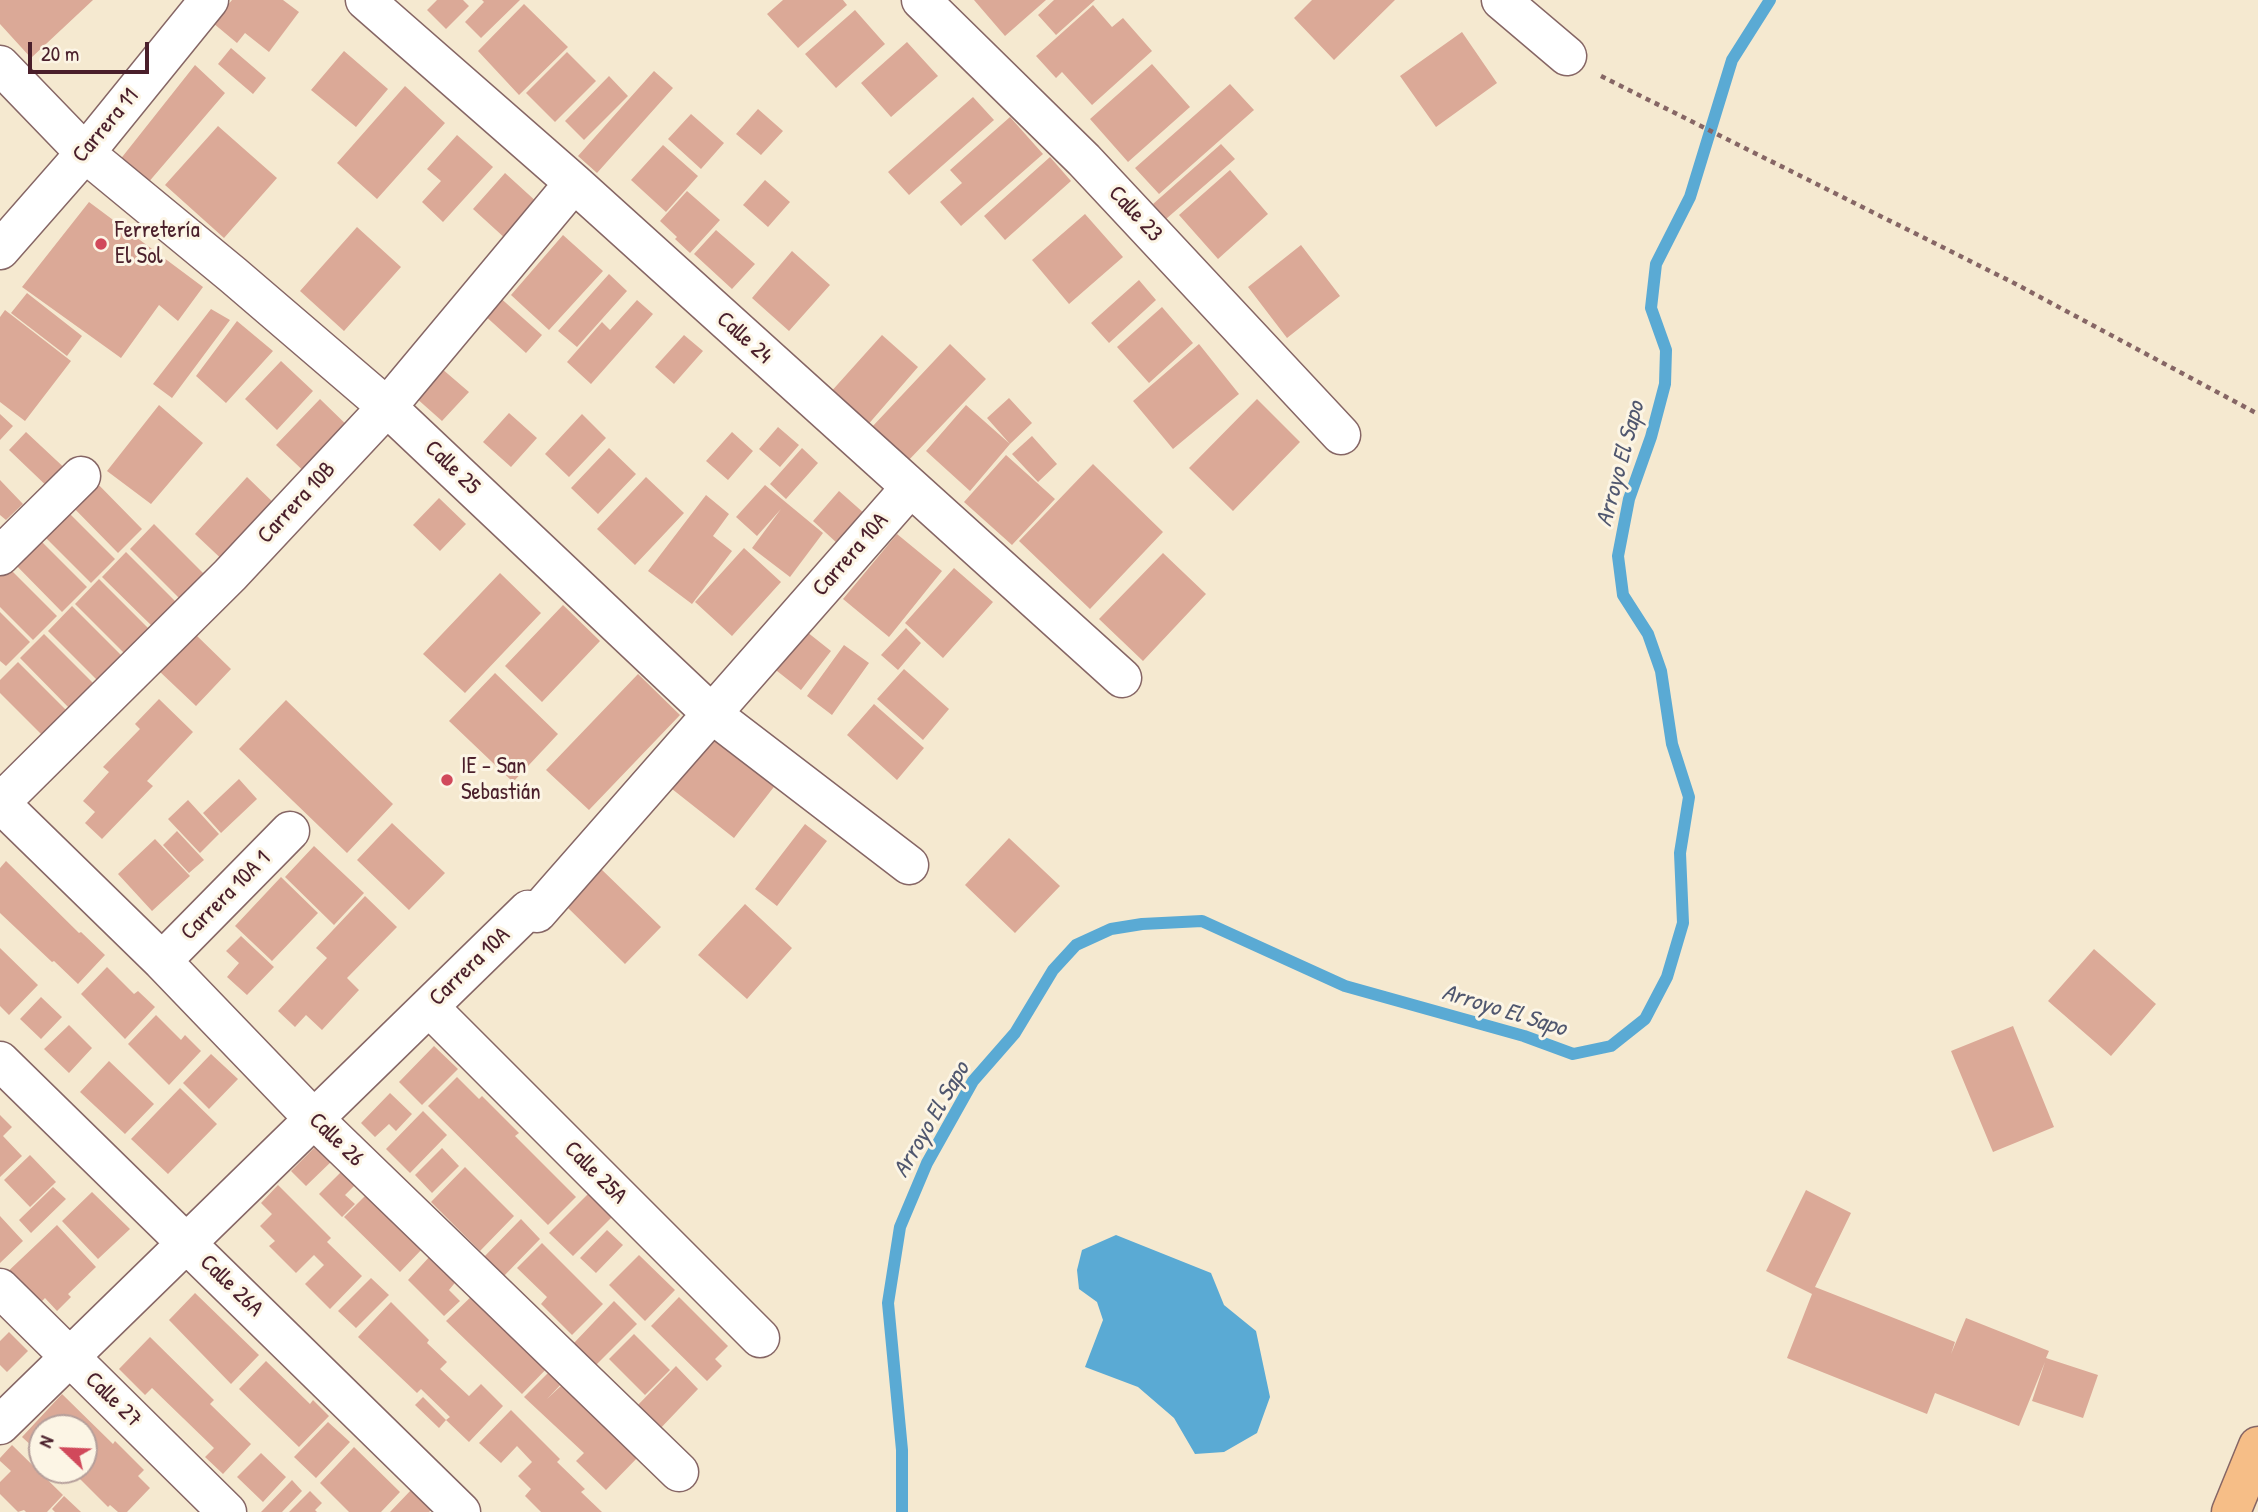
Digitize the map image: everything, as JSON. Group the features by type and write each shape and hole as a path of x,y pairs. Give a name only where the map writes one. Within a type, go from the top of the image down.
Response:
{"main road":[{"path":"2231,1512 2258,1446"}],"street":[{"name":"Carrera 11","path":"0,250 85,153 209,0"},
{"name":"Calle 24","path":"365,0 574,183 1122,678"},
{"name":"Calle 23","path":"921,0 1084,160 1341,435"},
{"path":"1501,0 1567,56"},
{"name":"Calle 25","path":"0,65 85,153 387,407 712,714 909,864"},
{"name":"Carrera 10B","path":"0,803 230,575 387,407 574,183"},
{"path":"0,556 82,476"},
{"name":"Carrera 10A","path":"0,1425 528,910 537,913 910,488"},
{"name":"Calle 26","path":"0,803 162,961 314,1119 679,1472"},
{"name":"Carrera 10A 1","path":"162,961 290,831"},
{"name":"Calle 25A","path":"429,1007 761,1338"},
{"name":"Calle 26A","path":"0,1061 461,1512"},
{"name":"Calle 27","path":"0,1288 227,1512"}],"path":[{"path":"1567,56 1597,74 2012,282 2258,414"}],"water":[{"path":"1116,1235 1211,1273 1224,1305 1256,1331 1270,1397 1257,1433 1224,1452 1195,1454 1174,1418 1138,1387 1085,1367 1103,1320 1097,1302 1079,1289 1077,1270 1082,1250"}],"building":[{"path":"0,0 93,0 31,58 0,24"},
{"path":"232,0 283,0 299,12 269,52 245,33 237,43 213,23"},
{"path":"437,0 463,0 469,6 446,29 427,10"},
{"path":"482,0 520,0 481,38 465,22 484,2"},
{"path":"783,0 843,0 847,5 798,48 767,14"},
{"path":"974,0 1046,0 1005,36"},
{"path":"1054,0 1095,0 1056,35 1038,15"},
{"path":"1312,0 1395,0 1334,60 1294,18"},
{"path":"524,4 568,47 519,95 478,51"},
{"path":"1093,5 1112,27 1123,18 1152,51 1092,105 1062,72 1056,78 1036,56"},
{"path":"855,10 885,44 836,88 805,54"},
{"path":"1462,32 1497,83 1436,127 1400,76"},
{"path":"907,42 938,76 891,117 861,83"},
{"path":"231,48 266,78 253,94 218,64"},
{"path":"344,51 388,89 356,127 311,90"},
{"path":"567,52 596,81 555,122 526,93"},
{"path":"1152,64 1190,107 1128,162 1090,119"},
{"path":"195,65 225,93 147,184 119,161"},
{"path":"654,71 673,88 597,173 578,156"},
{"path":"609,76 628,96 584,140 565,121"},
{"path":"1230,84 1254,110 1159,194 1135,168"},
{"path":"405,86 445,123 377,199 337,163"},
{"path":"973,97 994,120 909,195 888,172"},
{"path":"758,109 783,131 761,155 736,134"},
{"path":"691,114 724,143 701,169 668,139"},
{"path":"1010,117 1043,154 961,226 940,202 962,183 950,170"},
{"path":"218,126 277,178 224,238 165,185"},
{"path":"457,135 493,167 443,222 422,202 441,181 427,169"},
{"path":"1221,144 1235,159 1166,219 1153,204"},
{"path":"663,145 698,176 666,212 631,180"},
{"path":"1050,157 1071,181 1005,240 984,216"},
{"path":"1230,170 1268,214 1218,259 1179,215"},
{"path":"505,173 539,204 507,240 473,209"},
{"path":"765,180 790,202 768,227 743,205"},
{"path":"687,191 720,220 690,253 660,221"},
{"name":"Ferretería El Sol","path":"89,202 203,287 178,321 159,305 121,358 22,287"},
{"path":"1085,214 1123,257 1069,304 1032,260"},
{"path":"357,227 401,267 344,331 300,291"},
{"path":"716,230 755,264 732,289 694,254"},
{"path":"563,235 603,271 549,330 511,295"},
{"path":"1301,245 1340,296 1287,338 1248,287"},
{"path":"792,251 830,285 789,331 752,298"},
{"path":"609,274 627,291 577,347 558,331"},
{"path":"1139,280 1156,300 1109,343 1091,323"},
{"path":"27,293 82,336 67,356 11,313"},
{"path":"497,295 542,335 526,353 482,313"},
{"path":"637,300 653,314 591,384 567,362 602,322 610,330"},
{"path":"1162,307 1193,343 1149,383 1117,347"},
{"path":"211,309 230,320 172,398 153,384"},
{"path":"5,310 71,361 25,421 0,402 0,317"},
{"path":"237,321 273,351 226,403 196,376"},
{"path":"684,335 703,351 674,384 655,367"},
{"path":"882,335 918,367 866,427 829,394"},
{"path":"950,344 986,379 907,462 871,428"},
{"path":"1199,344 1239,394 1173,449 1133,401"},
{"path":"281,361 313,391 277,430 245,399"},
{"path":"441,368 469,392 442,421 415,397"},
{"path":"1009,398 1032,423 1010,444 987,418"},
{"path":"320,399 354,432 311,478 276,445"},
{"path":"1257,399 1300,442 1233,511 1189,468"},
{"path":"159,405 203,443 151,504 107,471"},
{"path":"966,405 1010,444 970,491 926,451"},
{"path":"509,413 537,438 511,467 483,442"},
{"path":"0,414 13,426 0,440"},
{"path":"582,414 606,438 569,477 545,454"},
{"path":"778,427 799,445 780,467 759,449"},
{"path":"26,432 71,474 54,493 9,450"},
{"path":"732,432 753,451 728,480 706,461"},
{"path":"1032,436 1057,464 1038,482 1012,454"},
{"path":"609,448 636,474 598,514 571,488"},
{"path":"802,448 818,463 786,499 770,484"},
{"path":"1006,455 1055,499 1012,545 964,502"},
{"path":"1093,464 1163,532 1090,609 1019,541"},
{"path":"90,476 142,529 118,553 66,500"},
{"path":"247,477 278,507 229,566 195,534"},
{"path":"646,477 684,513 635,565 597,529"},
{"path":"0,480 23,504 6,520 0,515"},
{"path":"765,485 823,533 790,577 752,548 781,509 757,536 736,517"},
{"path":"839,491 865,514 838,544 813,521"},
{"path":"706,495 729,514 713,536 732,551 692,604 648,571"},
{"path":"439,498 466,524 440,551 413,525"},
{"path":"63,507 115,559 91,583 39,531"},
{"path":"154,524 207,577 182,601 130,549"},
{"path":"34,534 87,587 62,612 10,559"},
{"path":"897,534 942,571 889,637 843,599"},
{"path":"744,548 781,582 732,636 695,602"},
{"path":"126,552 179,605 155,629 102,577"},
{"path":"1163,553 1206,594 1143,661 1099,619"},
{"path":"5,564 57,616 33,640 0,607 0,568"},
{"path":"954,568 993,602 943,658 905,623"},
{"path":"500,573 541,613 465,693 423,654"},
{"path":"99,579 152,632 128,657 75,604"},
{"path":"563,605 600,641 542,702 505,666"},
{"path":"72,606 125,659 100,683 48,631"},
{"path":"0,612 30,642 6,666 0,661"},
{"path":"802,628 831,651 801,690 772,667"},
{"path":"906,628 921,643 898,670 881,655"},
{"path":"194,633 231,669 196,706 158,670"},
{"path":"44,634 96,686 72,711 20,658"},
{"path":"844,645 869,663 832,715 807,696"},
{"path":"18,662 70,714 46,739 0,693 0,680"},
{"path":"904,669 949,709 923,740 877,699"},
{"path":"495,673 558,734 513,782 449,721"},
{"path":"638,674 680,715 589,810 546,770"},
{"path":"159,699 193,732 147,781 153,786 102,839 85,823 95,812 83,801 109,772 103,767 140,729 135,724"},
{"path":"286,700 393,804 347,853 239,749"},
{"path":"874,704 924,748 897,780 847,735"},
{"path":"709,730 777,783 734,838 667,785"},
{"path":"239,779 257,799 221,833 203,813"},
{"path":"188,800 219,834 200,853 168,819"},
{"path":"392,823 445,873 409,910 357,860"},
{"path":"805,824 827,841 777,906 755,889"},
{"path":"177,831 204,860 189,873 163,845"},
{"path":"1009,838 1060,886 1015,933 965,885"},
{"path":"155,839 190,876 152,911 118,874"},
{"path":"314,846 364,893 334,925 285,877"},
{"path":"6,861 105,955 78,984 0,913 0,868"},
{"path":"600,868 661,927 625,964 565,905"},
{"path":"281,877 318,913 272,961 235,926"},
{"path":"365,896 397,927 347,978 359,990 322,1030 306,1015 295,1027 278,1011 327,958 316,948"},
{"path":"745,904 792,948 747,999 698,955"},
{"path":"241,936 274,967 247,995 227,977 239,963 226,951"},
{"path":"0,948 38,985 9,1015 0,1006"},
{"path":"2094,949 2156,1004 2111,1056 2048,1001"},
{"path":"107,967 134,994 138,991 155,1007 125,1039 81,994"},
{"path":"41,997 62,1017 41,1039 20,1019"},
{"path":"156,1015 181,1040 185,1035 201,1051 169,1085 128,1044"},
{"path":"69,1025 92,1048 69,1073 44,1049"},
{"path":"2013,1026 2054,1127 1993,1152 1951,1051"},
{"path":"434,1046 458,1069 422,1105 399,1082"},
{"path":"211,1054 238,1079 209,1109 183,1083"},
{"path":"109,1061 154,1104 125,1134 80,1092"},
{"path":"457,1077 479,1099 482,1096 519,1133 515,1136 576,1197 548,1225 428,1106"},
{"path":"180,1088 217,1124 168,1174 131,1139"},
{"path":"390,1093 412,1114 396,1131 389,1124 375,1137 361,1123"},
{"path":"423,1111 447,1135 410,1173 386,1149"},
{"path":"0,1115 12,1127 3,1136 22,1156 0,1177"},
{"path":"319,1143 335,1158 306,1186 291,1171"},
{"path":"442,1148 459,1166 432,1193 415,1175"},
{"path":"30,1155 56,1182 30,1207 4,1180"},
{"path":"465,1167 514,1216 480,1251 431,1202"},
{"path":"345,1168 358,1182 345,1195 355,1204 342,1217 319,1194"},
{"path":"278,1185 331,1238 327,1242 362,1276 330,1309 305,1284 324,1265 314,1255 296,1273 269,1246 275,1241 260,1226 272,1214 261,1203"},
{"path":"53,1187 66,1199 31,1233 19,1220"},
{"path":"1806,1190 1851,1213 1815,1287 1955,1342 1951,1354 1966,1318 2049,1351 2046,1358 2098,1375 2083,1418 2032,1401 2045,1362 2019,1426 1935,1393 1927,1414 1787,1358 1812,1294 1766,1271"},
{"path":"370,1191 423,1248 400,1272 344,1217"},
{"path":"92,1192 130,1229 98,1259 62,1221"},
{"path":"589,1193 613,1216 573,1256 549,1233"},
{"path":"0,1216 23,1241 0,1263"},
{"path":"521,1219 540,1239 501,1279 481,1260"},
{"path":"57,1225 96,1267 68,1294 71,1297 57,1311 45,1298 32,1311 1,1278"},
{"path":"607,1230 623,1245 596,1273 580,1258"},
{"path":"542,1243 603,1304 572,1335 541,1304 547,1297 517,1268"},
{"path":"432,1254 458,1279 449,1290 460,1301 444,1316 408,1280"},
{"path":"639,1255 675,1290 645,1321 609,1285"},
{"path":"371,1278 389,1295 356,1328 338,1311"},
{"path":"479,1289 551,1364 522,1394 446,1321"},
{"path":"195,1293 259,1355 231,1384 169,1320"},
{"path":"679,1297 728,1346 715,1359 722,1366 707,1381 651,1326"},
{"path":"614,1301 637,1324 595,1366 573,1344"},
{"path":"391,1302 447,1362 440,1369 469,1396 481,1384 503,1406 469,1442 446,1420 450,1417 421,1389 417,1393 358,1337"},
{"path":"9,1332 28,1351 7,1372 0,1365 0,1341"},
{"path":"634,1334 670,1370 645,1395 609,1359"},
{"path":"150,1337 214,1400 210,1404 251,1444 223,1474 205,1457 214,1448 152,1388 145,1395 119,1369"},
{"path":"266,1361 310,1404 313,1400 329,1416 299,1447 239,1389"},
{"path":"676,1366 698,1389 657,1432 634,1409"},
{"path":"553,1368 565,1380 547,1399 564,1383 639,1456 606,1490 576,1461 584,1453 524,1397"},
{"path":"62,1394 82,1414 43,1414"},
{"path":"423,1397 446,1420 439,1428 415,1405"},
{"path":"511,1410 560,1459 557,1462 585,1489 581,1492 602,1512 541,1512 525,1496 531,1489 518,1476 532,1462 517,1446 501,1463 479,1443"},
{"path":"328,1422 350,1442 316,1478 294,1457"},
{"path":"98,1429 113,1444 115,1441 144,1470 138,1476 150,1488 127,1512 118,1512 110,1505 108,1507 85,1484 98,1484"},
{"path":"28,1431 28,1442 22,1437"},
{"path":"12,1445 28,1461 28,1484 52,1484 63,1495 47,1512 18,1512 0,1494 0,1482 11,1471 0,1458"},
{"path":"354,1447 400,1492 381,1512 349,1512 320,1483"},
{"path":"261,1453 286,1477 263,1502 237,1477"},
{"path":"292,1480 302,1491 282,1512 261,1512"},
{"path":"412,1489 432,1509 429,1512 390,1512"},
{"path":"310,1491 322,1503 315,1510 317,1512 289,1512"},
{"path":"64,1496 81,1512 55,1512 52,1509"}],"waterway":[{"name":"Arroyo El Sapo","path":"902,1512 902,1450 888,1303 900,1227 927,1163 973,1081 1015,1033 1053,970 1076,945 1111,929 1142,924 1202,921 1345,986 1524,1036 1573,1054 1611,1046 1645,1019 1667,977 1683,923 1680,853 1689,797 1672,744 1661,671 1648,634 1623,595 1618,556 1629,499 1651,437 1665,384 1666,350 1651,308 1656,264 1690,197 1732,60 1770,0"}],"place":[{"name":"Ferretería El Sol","path":"101,244"},
{"name":"IE - San Sebastián","path":"447,780"}]}
